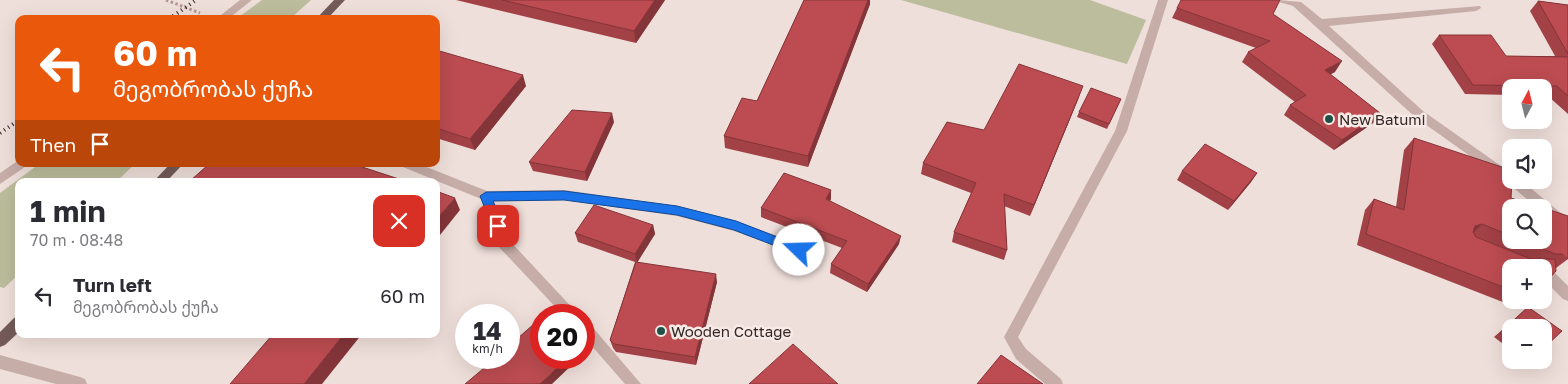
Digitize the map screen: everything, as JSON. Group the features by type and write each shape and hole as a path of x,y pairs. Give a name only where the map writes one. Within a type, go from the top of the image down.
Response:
{"main road":[{"path":"325,15 340,0"},
{"path":"163,178 174,167"},
{"path":"0,341 15,326"}],"street":[{"path":"226,15 247,0"},
{"path":"1056,384 1021,354 1011,337 1121,131 1164,0"},
{"path":"1283,0 1297,4 1320,23 1419,114 1502,172"},
{"path":"1320,23 1476,8"},
{"path":"0,179 17,167"},
{"path":"414,167 486,196 564,195 677,211 736,226 799,250"},
{"path":"1524,189 1568,226"},
{"path":"486,196 503,242 562,304"},
{"path":"1552,279 1568,295"},
{"path":"595,340 634,384"},
{"path":"0,362 80,384"}],"path":[{"path":"166,0 206,15"}],"green space":[{"path":"262,0 311,0 294,15 241,15"},
{"path":"901,0 1090,0 1146,20 1127,64"},
{"path":"35,167 132,167 120,178 20,178"},
{"path":"15,182 15,278 4,288 0,287 0,193"}],"building":[{"path":"502,0 655,0 634,31"},
{"path":"804,0 868,0 808,156 724,136 742,98 757,101"},
{"path":"1181,0 1280,0 1273,14 1342,61 1325,70 1380,113 1342,140 1290,105 1306,95 1248,52 1270,41 1177,8"},
{"path":"1538,1 1568,5 1568,54"},
{"path":"1439,35 1491,35 1506,56 1568,57 1568,96 1557,86 1552,86 1552,79 1502,79 1502,85 1473,85"},
{"path":"440,51 523,75 470,139 440,129"},
{"path":"1019,64 1083,86 1034,205 1004,194 1007,250 954,232 976,183 923,163 947,122 984,130"},
{"path":"1091,88 1121,99 1109,124 1079,112"},
{"path":"572,110 612,113 585,172 529,162"},
{"path":"1414,138 1502,167 1502,189 1512,189 1511,198 1514,199 1502,199 1502,232 1482,224 1475,226 1473,232 1476,237 1531,259 1502,259 1502,287 1366,234 1374,199 1404,210"},
{"path":"1205,144 1257,173 1234,201 1182,171"},
{"path":"206,167 362,167 396,178 193,178"},
{"path":"784,173 831,190 826,199 901,236 868,284 831,264 847,241 761,208"},
{"path":"440,192 455,198 440,215"},
{"path":"594,205 653,225 635,254 575,233"},
{"path":"1552,211 1568,216 1568,259 1562,254 1555,254 1543,249 1552,249"},
{"path":"1552,259 1555,259 1556,271 1552,275"},
{"name":"Wooden Cottage","path":"636,262 716,274 695,357 614,344 610,340"},
{"path":"1526,309 1531,309 1545,319 1515,319"},
{"path":"1552,324 1562,331 1552,340"},
{"path":"530,327 530,369 556,369 540,384 465,384 483,369 520,369 520,336"},
{"path":"270,338 341,338 304,384 230,384"},
{"path":"793,344 838,384 749,384"},
{"path":"1001,355 1043,384 977,384"}],"railway":[{"path":"175,15 196,0"},
{"path":"0,133 15,123"}],"place":[{"name":"New Batumi","path":"1329,119"},
{"name":"Wooden Cottage","path":"661,331"}],"route":[{"path":"498,226 486,196 564,195 677,211 736,226 799,250"}]}
